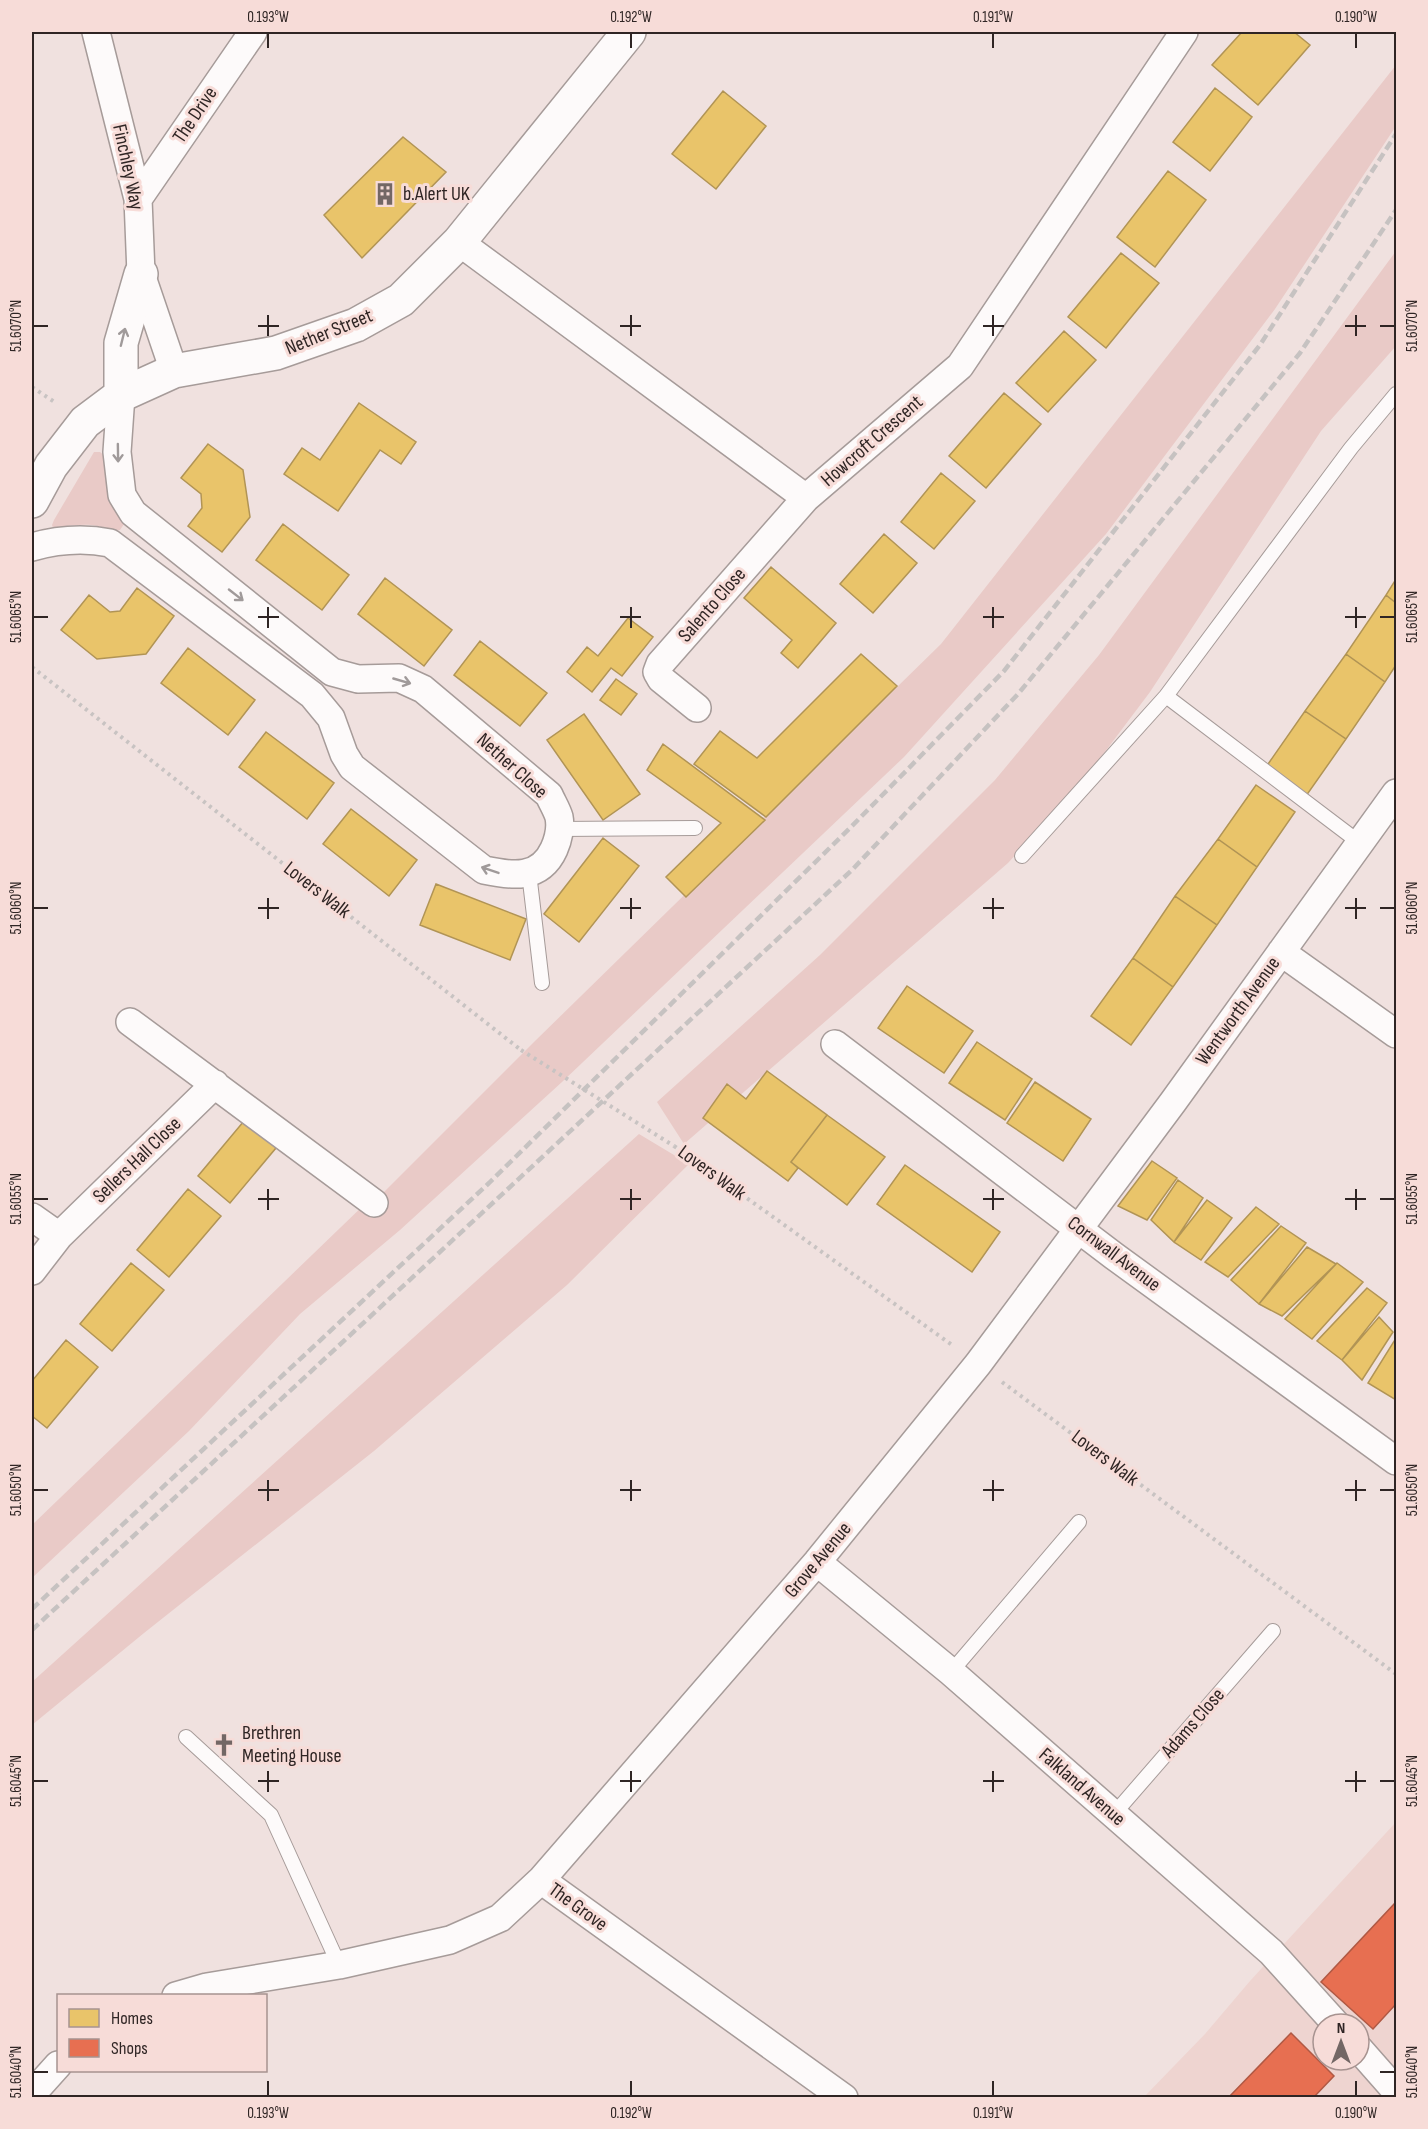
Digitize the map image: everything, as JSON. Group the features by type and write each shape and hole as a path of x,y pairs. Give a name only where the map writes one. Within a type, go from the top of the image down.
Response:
{"street":[{"name":"Finchley Way","path":"96,32 138,199 141,274 174,371"},
{"name":"The Drive","path":"138,199 253,32"},
{"name":"Nether Street","path":"32,501 51,466 85,422 121,395 174,371 276,353 356,325 401,300 459,242 630,32"},
{"name":"Howcroft Crescent","path":"459,242 806,498 960,366 1184,32"},
{"path":"121,395 120,343 141,274"},
{"name":"Nether Close","path":"121,395 117,452 120,484 122,495 133,513 332,672 358,679 399,678 423,689 549,795 560,818 559,830"},
{"name":"Salento Close","path":"697,708 661,679 657,672 660,664 806,498"},
{"path":"32,547 91,539 110,543 312,695 331,718 344,754 352,767 484,870 507,875 529,873 549,861 558,841 559,830"},
{"name":"Wentworth Avenue","path":"1078,1228 1396,793"},
{"path":"1281,952 1396,1034"},
{"path":"130,1022 374,1203"},
{"name":"Cornwall Avenue","path":"835,1044 1078,1228 1396,1461"},
{"name":"Sellers Hall Close","path":"32,1271 59,1236 215,1084"},
{"path":"32,1217 59,1236"},
{"name":"Grove Avenue","path":"541,1880 817,1562 978,1364 1078,1228"},
{"name":"Falkland Avenue","path":"817,1562 951,1672 1271,1952 1325,2012"},
{"name":"The Grove","path":"180,1994 207,1987 339,1965 450,1940 500,1918 541,1880 844,2097"},
{"path":"1371,2063 1396,2091"},
{"path":"32,2094 57,2066"}],"lane":[{"path":"1022,856 1166,696 1351,448 1396,394"},
{"path":"1166,696 1360,843"},
{"path":"559,830 695,828"},
{"path":"529,873 542,982"},
{"path":"951,1672 1079,1522"},
{"name":"Adams Close","path":"1114,1814 1273,1631"},
{"path":"186,1737 271,1815 339,1965"}],"path":[{"name":"Lovers Walk","path":"32,667 521,1050 674,1146 978,1364 1396,1674"}],"shaded area":[{"path":"1396,65 1396,126 1275,309 1106,534 904,757 562,1082 400,1230 300,1314 189,1431 32,1578 32,1525 368,1201 374,1202 535,1041 941,644"},
{"path":"1396,251 1396,346 1321,431 1150,692 1089,773 1008,863 684,1144 657,1102 820,955 995,780 1099,655"},
{"path":"94,452 100,452 106,457 108,491 124,524 120,530 87,525 53,528 54,520"},
{"path":"639,1134 689,1164 567,1285 374,1451 32,1725 32,1682"},
{"path":"1396,1822 1396,2097 1143,2098 1205,2034 1250,1981"}],"building: Homes":[{"path":"1242,32 1294,32 1310,45 1258,105 1212,65"},
{"path":"1215,88 1252,117 1210,171 1173,142"},
{"path":"723,91 766,126 716,189 672,154"},
{"name":"b.Alert UK","path":"403,137 446,172 362,258 324,215"},
{"path":"1168,171 1206,200 1155,267 1117,237"},
{"path":"1121,253 1159,283 1106,348 1068,317"},
{"path":"1064,331 1096,360 1048,412 1016,383"},
{"path":"1004,393 1041,424 986,488 949,456"},
{"path":"359,403 416,442 401,464 380,450 338,511 284,474 302,448 320,460"},
{"path":"208,444 243,470 250,517 222,552 188,526 202,508 201,494 181,478"},
{"path":"941,473 975,501 934,549 901,522"},
{"path":"283,524 349,575 322,610 256,560"},
{"path":"884,534 917,563 873,613 840,584"},
{"path":"771,567 836,623 798,668 781,653 792,640 744,598"},
{"path":"385,578 452,630 424,666 358,614"},
{"path":"1396,579 1396,603 1386,595"},
{"path":"137,588 174,616 146,654 97,659 61,630 89,595 110,612 120,611"},
{"path":"1386,595 1396,603 1396,665 1385,682 1346,654"},
{"path":"628,618 653,637 622,676 611,668 592,692 567,672 587,647 598,656"},
{"path":"480,641 547,693 520,726 454,675"},
{"path":"188,648 255,700 228,735 161,683"},
{"path":"861,654 897,686 766,817 694,764 720,731 757,758"},
{"path":"1346,654 1385,682 1346,739 1305,711"},
{"path":"616,679 637,694 621,715 600,700"},
{"path":"1305,711 1346,739 1306,796 1266,767"},
{"path":"584,714 640,794 603,820 547,740"},
{"path":"266,732 334,783 307,819 239,767"},
{"path":"663,744 765,820 686,897 666,877 721,823 647,770"},
{"path":"1256,785 1295,812 1257,867 1218,839"},
{"path":"351,809 417,860 389,896 323,844"},
{"path":"603,838 639,866 579,942 544,914"},
{"path":"1218,839 1257,867 1217,925 1175,896"},
{"path":"436,884 526,919 510,960 420,925"},
{"path":"1175,896 1217,925 1173,987 1133,958"},
{"path":"1133,958 1173,987 1131,1045 1091,1016"},
{"path":"907,986 973,1031 944,1073 878,1028"},
{"path":"977,1042 1032,1079 1005,1120 949,1083"},
{"path":"767,1071 827,1115 791,1162 798,1168 788,1181 703,1118 727,1084 746,1099"},
{"path":"1035,1082 1091,1119 1063,1161 1007,1123"},
{"path":"249,1115 281,1142 230,1203 198,1176"},
{"path":"827,1115 885,1157 847,1205 791,1162"},
{"path":"1152,1161 1177,1178 1147,1220 1118,1206"},
{"path":"905,1165 1000,1232 972,1272 877,1204"},
{"path":"1178,1180 1203,1198 1174,1242 1151,1220"},
{"path":"188,1189 221,1216 169,1277 137,1250"},
{"path":"1207,1200 1232,1218 1201,1260 1174,1242"},
{"path":"1256,1207 1279,1224 1228,1277 1205,1262"},
{"path":"1281,1226 1306,1243 1259,1304 1231,1280"},
{"path":"1307,1247 1336,1264 1282,1316 1259,1304"},
{"path":"131,1263 164,1290 112,1351 80,1324"},
{"path":"1337,1263 1363,1282 1312,1339 1285,1319"},
{"path":"1367,1288 1387,1303 1342,1360 1317,1341"},
{"path":"1379,1317 1393,1332 1362,1380 1342,1360"},
{"path":"1396,1338 1396,1400 1368,1383"},
{"path":"66,1340 98,1367 47,1428 32,1416 32,1381"}],"building: Shops":[{"path":"1396,1902 1396,2004 1373,2029 1371,2012 1354,2012 1321,1982"},
{"path":"1291,2033 1311,2053 1311,2072 1330,2072 1334,2076 1313,2098 1228,2098"}],"railway":[{"path":"32,1609 489,1183 852,826 1004,671 1260,345 1396,134"},
{"path":"32,1630 852,870 1018,694 1300,353 1396,210"}],"place":[{"name":"b.Alert UK","path":"385,194"},
{"name":"Brethren Meeting House","path":"224,1745"}]}
